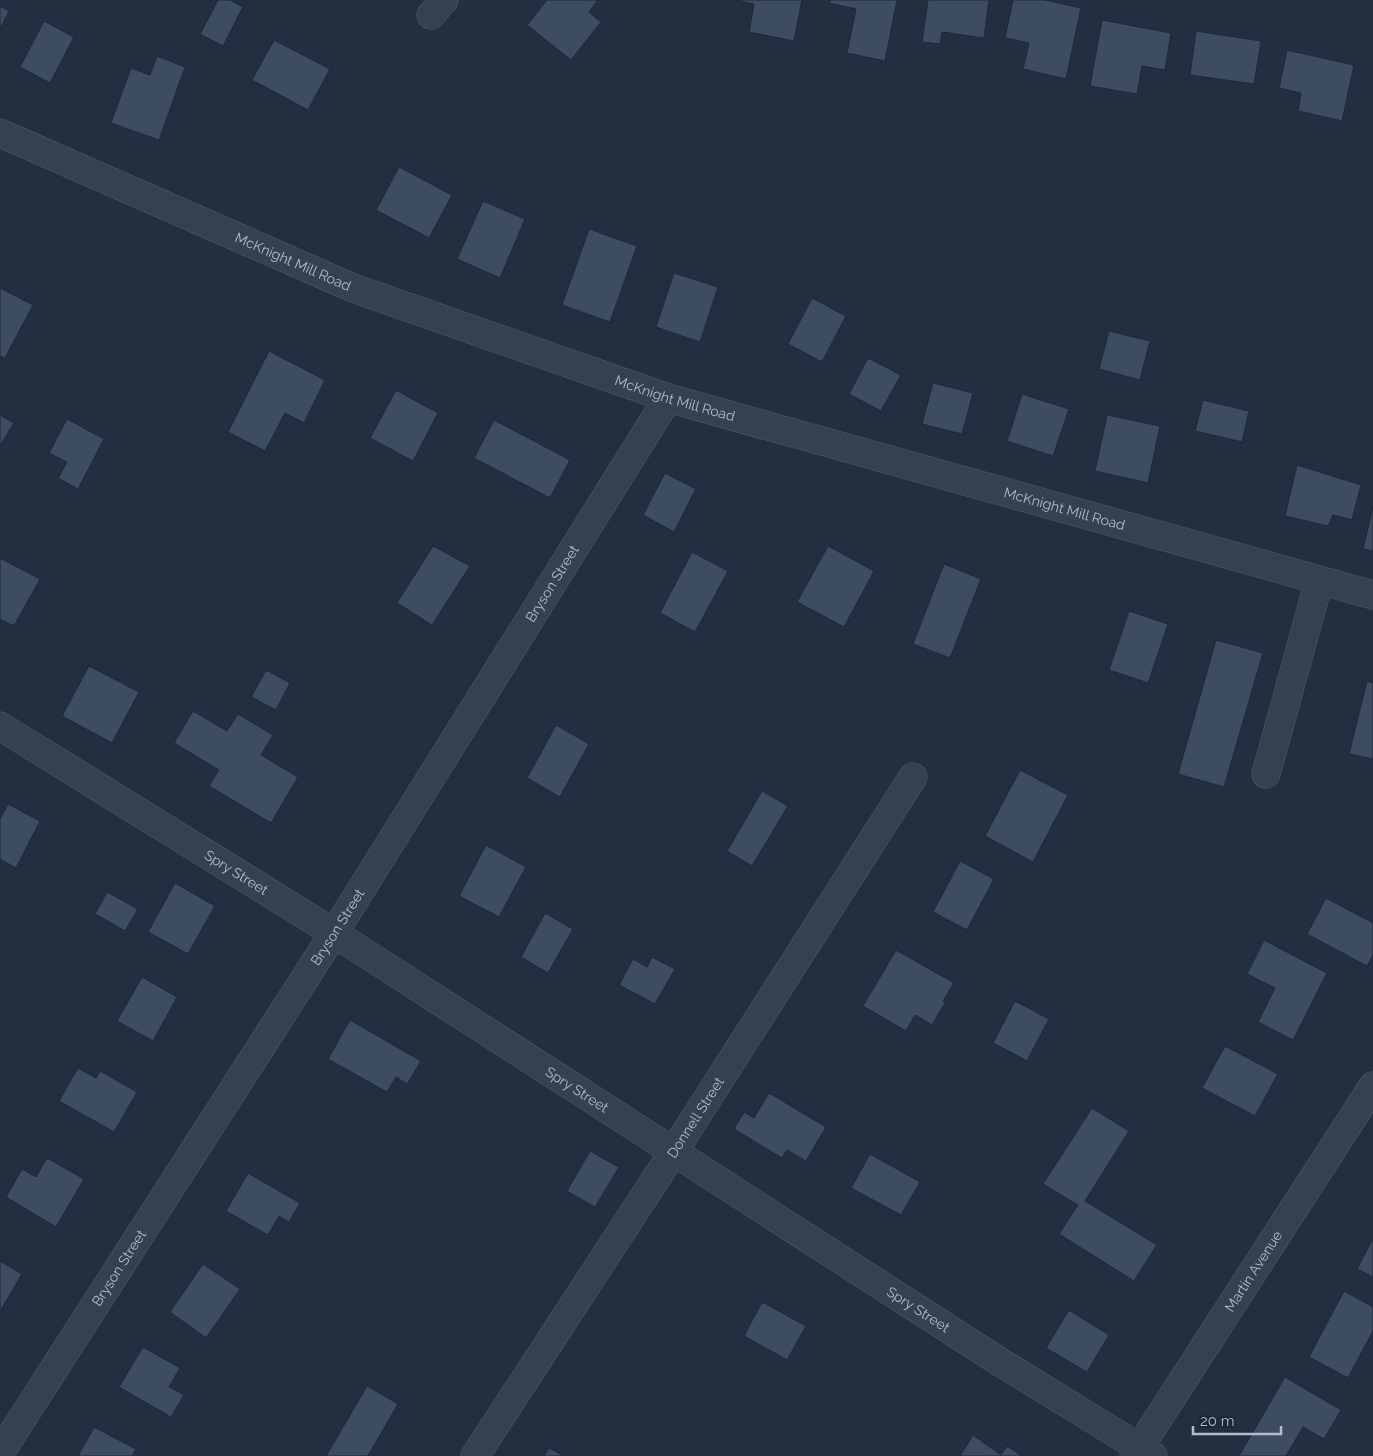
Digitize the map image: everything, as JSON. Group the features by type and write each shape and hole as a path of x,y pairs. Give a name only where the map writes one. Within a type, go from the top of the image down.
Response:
{"street":[{"name":"McKnight Mill Road","path":"0,133 353,288 668,398 1373,595"},
{"name":"Bryson Street","path":"0,1453 334,933 668,398"},
{"path":"1266,774 1319,580"},
{"name":"Spry Street","path":"0,726 334,933 1142,1453"},
{"name":"Donnell Street","path":"475,1456 674,1151 912,777"},
{"name":"Martin Avenue","path":"1142,1453 1373,1086"}],"building":[{"path":"218,0 230,0 243,7 223,46 200,34"},
{"path":"547,0 598,0 589,12 601,22 571,60 527,25"},
{"path":"734,0 802,0 794,41 749,32 754,4"},
{"path":"830,0 897,0 885,61 847,53 856,9 829,3"},
{"path":"928,0 989,0 984,38 942,32 940,44 922,42"},
{"path":"1013,0 1045,0 1081,8 1066,79 1023,69 1029,43 1005,38"},
{"path":"0,6 9,11 0,29"},
{"path":"1102,20 1171,33 1165,70 1142,66 1137,94 1090,86"},
{"path":"44,21 74,37 50,83 20,67"},
{"path":"1196,31 1261,41 1254,84 1190,75"},
{"path":"274,40 330,69 308,110 252,80"},
{"path":"1287,50 1354,65 1342,121 1298,111 1301,93 1279,88"},
{"path":"157,56 185,67 159,140 111,123 131,68 150,75"},
{"path":"399,167 452,195 429,238 376,210"},
{"path":"483,201 525,219 500,278 457,259"},
{"path":"589,229 637,246 610,322 562,305"},
{"path":"674,273 718,287 700,342 656,327"},
{"path":"0,288 33,305 5,358 0,356"},
{"path":"812,298 846,316 822,362 788,344"},
{"path":"1109,331 1150,341 1140,380 1099,369"},
{"path":"269,351 325,380 304,423 285,413 265,451 228,432"},
{"path":"868,358 901,375 881,411 849,394"},
{"path":"933,383 973,393 962,434 922,424"},
{"path":"396,390 438,413 413,461 370,438"},
{"path":"1022,394 1069,409 1053,456 1007,441"},
{"path":"1203,400 1249,411 1242,442 1195,431"},
{"path":"0,415 14,423 0,446"},
{"path":"1107,415 1160,426 1148,483 1095,471"},
{"path":"67,419 104,439 78,489 58,478 67,462 49,453"},
{"path":"494,420 570,460 550,498 474,458"},
{"path":"1297,465 1361,485 1352,520 1333,515 1328,526 1285,516"},
{"path":"665,473 696,489 674,532 643,515"},
{"path":"1373,507 1373,551 1363,549"},
{"path":"433,546 470,566 432,625 397,603"},
{"path":"828,546 874,571 844,627 797,602"},
{"path":"692,552 728,571 695,632 660,613"},
{"path":"0,558 40,579 14,626 0,619"},
{"path":"944,564 981,579 950,658 913,644"},
{"path":"1129,611 1168,624 1148,683 1109,670"},
{"path":"1216,640 1263,653 1224,787 1178,774"},
{"path":"89,666 139,692 112,743 62,716"},
{"path":"266,670 290,683 276,710 251,697"},
{"path":"1367,681 1373,683 1373,759 1349,754"},
{"path":"193,711 227,731 238,714 273,735 261,755 298,777 271,823 209,786 219,770 174,743"},
{"path":"556,725 589,744 560,797 527,778"},
{"path":"1020,770 1068,795 1033,862 985,836"},
{"path":"762,791 788,806 752,866 727,851"},
{"path":"8,804 40,821 16,868 0,859 0,819"},
{"path":"486,845 526,867 499,917 459,896"},
{"path":"960,861 994,879 967,930 933,912"},
{"path":"175,883 215,906 188,954 148,932"},
{"path":"107,892 138,909 125,931 95,914"},
{"path":"1326,898 1373,923 1373,955 1367,966 1307,934"},
{"path":"545,913 573,929 548,973 521,957"},
{"path":"1264,940 1327,973 1293,1040 1258,1022 1275,988 1247,974"},
{"path":"896,950 954,983 932,1025 915,1015 906,1031 863,1006"},
{"path":"652,957 675,969 655,1004 619,985 633,959 647,967"},
{"path":"142,977 177,997 153,1041 117,1021"},
{"path":"1015,1001 1049,1019 1027,1061 993,1043"},
{"path":"350,1020 421,1061 407,1084 396,1077 387,1092 328,1059"},
{"path":"1225,1046 1278,1074 1255,1116 1202,1088"},
{"path":"78,1068 96,1078 100,1071 137,1092 114,1132 59,1101"},
{"path":"769,1093 826,1127 806,1161 787,1150 782,1158 734,1129 744,1112 754,1118"},
{"path":"1092,1108 1129,1131 1085,1201 1157,1245 1134,1281 1059,1234 1078,1205 1043,1184"},
{"path":"590,1151 619,1167 595,1207 567,1191"},
{"path":"870,1154 920,1182 901,1215 851,1188"},
{"path":"47,1158 84,1179 56,1227 6,1197 22,1169 36,1177"},
{"path":"248,1173 300,1203 289,1222 279,1216 268,1235 226,1211"},
{"path":"1373,1238 1373,1277 1357,1269"},
{"path":"0,1261 22,1274 1,1310 0,1309"},
{"path":"203,1264 240,1289 206,1338 170,1312"},
{"path":"1344,1291 1373,1307 1373,1331 1348,1378 1309,1357"},
{"path":"762,1302 806,1326 787,1360 744,1336"},
{"path":"1069,1310 1109,1335 1087,1372 1046,1348"},
{"path":"143,1347 180,1368 169,1387 184,1395 171,1417 119,1387"},
{"path":"1285,1377 1341,1410 1324,1439 1303,1427 1286,1456 1239,1456"},
{"path":"367,1386 398,1404 368,1456 326,1456"},
{"path":"94,1427 136,1449 132,1456 78,1456"},
{"path":"973,1435 1001,1455 1007,1446 1022,1456 960,1456"},
{"path":"549,1448 564,1456 544,1456"}]}
